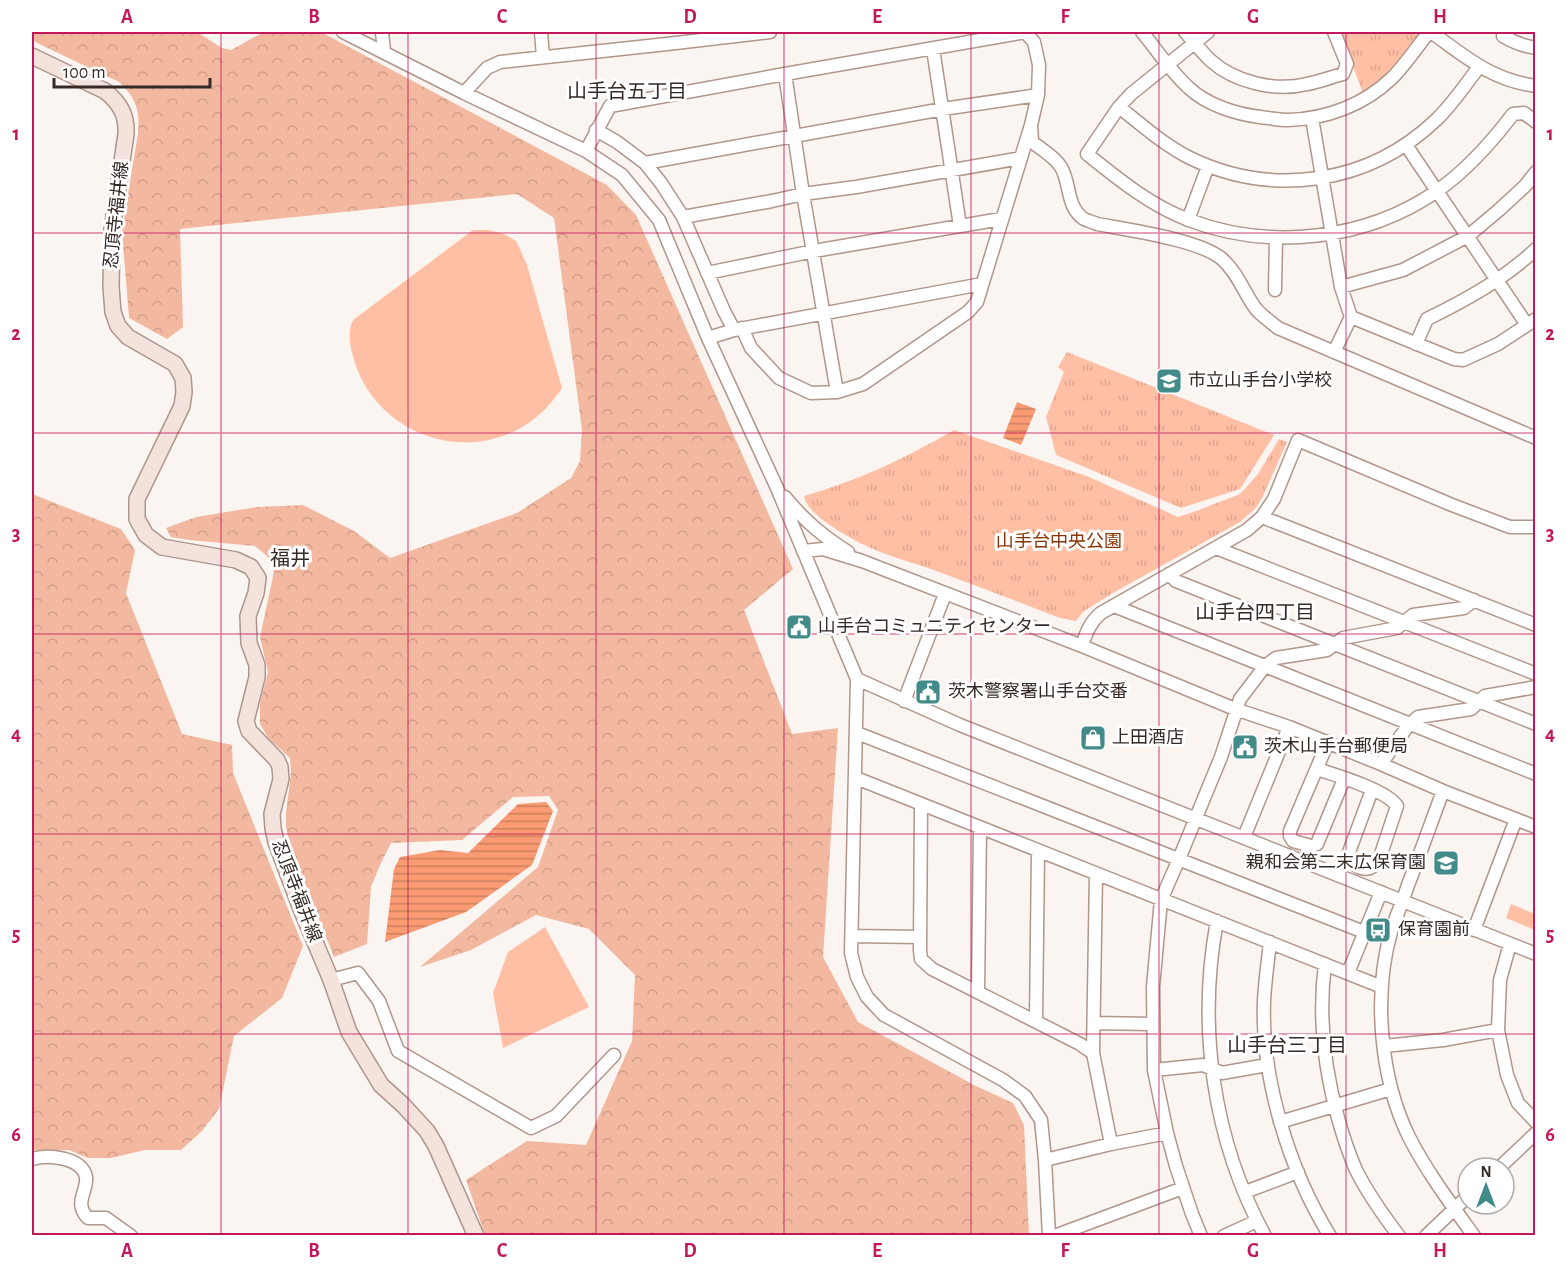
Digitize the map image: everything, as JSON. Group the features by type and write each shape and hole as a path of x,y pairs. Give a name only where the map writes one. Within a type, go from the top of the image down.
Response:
{"main road":[{"name":"忍頂寺福井線","path":"32,56 105,92 114,98 123,111 127,124 112,230 113,312 118,326 128,337 175,364 183,378 184,392 182,406 137,499 137,519 146,535 162,547 236,560 251,567 258,578 256,593 248,616 249,643 257,664 257,676 246,721 249,731 277,760 280,767 281,779 272,814 276,842 331,980 349,1032 381,1085 427,1131 436,1146 476,1236"}],"street":[{"path":"343,32 586,151 622,175 659,220 708,338 777,488 857,680 852,953 857,977 867,997 884,1015 1003,1080 1025,1096 1041,1120 1051,1236 1183,1188"},
{"path":"382,32 384,51"},
{"path":"541,32 543,57"},
{"path":"464,93 487,68 500,62 693,36 770,32"},
{"path":"586,151 596,130 610,106 1026,32 1034,42 1039,65 1038,95 1031,125 977,302 968,312 863,384 837,392 811,393 779,378 751,348 707,273 683,217 661,183 645,163 617,141 596,130"},
{"path":"1142,32 1190,89 1215,105 1246,115 1285,120 1312,118 1336,112 1374,93 1392,78 1430,32 1479,67 1499,77 1536,86"},
{"path":"1185,32 1211,61 1230,72 1249,81 1287,87 1306,85 1343,74 1347,64 1334,32"},
{"path":"1208,32 1131,94 1119,107 1086,154 1121,182 1156,205 1188,220 1215,229 1276,238 1331,235 1365,225 1406,210 1437,191 1485,149 1513,114 1524,113 1536,122"},
{"path":"1505,32 1503,36 1513,42 1536,48"},
{"path":"933,49 960,226"},
{"path":"1119,107 1158,138 1208,166 1256,179 1284,181 1322,179 1352,171 1406,145 1436,120 1479,67"},
{"path":"785,74 837,392"},
{"path":"645,163 943,109 1038,95"},
{"path":"1312,118 1341,287 1351,317 1334,352"},
{"path":"1031,125 1032,142 1060,165 1068,183 1069,198 1084,219 1211,251 1223,260 1237,276 1257,310 1278,327 1536,438"},
{"path":"1351,317 1454,359 1463,360 1498,344 1532,322 1498,280 1406,145"},
{"path":"683,217 803,194 1021,158"},
{"path":"1188,220 1208,166"},
{"path":"1341,287 1403,270 1468,236 1525,186 1536,172"},
{"path":"707,273 814,251 1001,219"},
{"path":"1275,291 1276,238"},
{"path":"1416,344 1427,318 1462,302 1498,280 1536,249"},
{"path":"708,338 738,329 824,312 982,284"},
{"path":"1082,646 1085,634 1093,620 1247,530 1262,517 1274,500 1298,440 1510,527 1536,526"},
{"path":"777,488 803,518 827,538 862,561"},
{"path":"1262,517 1536,625"},
{"path":"1216,548 1536,674"},
{"path":"803,551 823,549 862,561 1082,646 1235,709 1328,742 1443,791 1536,827"},
{"path":"1169,574 1176,581 1536,724"},
{"path":"904,701 945,594"},
{"path":"1201,1236 1183,1188 1167,1133 1154,1070 1153,987 1161,900 1221,757 1235,709 1264,666 1276,658 1327,650 1343,638 1396,628 1413,615 1464,608 1474,600"},
{"path":"1114,606 1536,774"},
{"path":"857,680 960,725 1536,954"},
{"path":"1381,764 1418,717 1471,708 1485,696 1536,687"},
{"path":"1244,837 1289,727"},
{"path":"857,733 1365,932"},
{"path":"1328,742 1290,831 1293,841 1311,846 1317,844 1344,779"},
{"path":"1317,769 1372,790 1397,806 1380,857 1370,868 1364,868 1352,863 1349,859 1349,852 1372,790"},
{"path":"856,778 1382,987"},
{"path":"1443,791 1391,932 1385,958 1381,1024 1391,1089 1409,1136 1428,1169 1474,1236"},
{"path":"921,805 921,959 932,969 1036,1021 1093,1053"},
{"path":"1474,930 1516,819"},
{"path":"978,992 980,828"},
{"path":"1036,1021 1038,851"},
{"path":"1096,874 1093,1053 1111,1144"},
{"path":"1348,973 1381,892"},
{"path":"1217,921 1212,946 1209,986 1211,1069 1226,1139 1245,1192 1265,1236"},
{"path":"852,936 920,937"},
{"path":"1270,942 1264,1002 1268,1065 1280,1122 1298,1172 1330,1236"},
{"path":"1510,944 1500,980 1498,1030 1507,1075 1518,1103 1536,1122"},
{"path":"1325,964 1322,988 1323,1042 1335,1106 1356,1170 1371,1197 1399,1236"},
{"path":"331,980 358,973 379,1001 398,1051 531,1128 556,1116 614,1054"},
{"path":"1094,1023 1153,1024"},
{"path":"1384,1046 1443,1040 1498,1030"},
{"path":"1154,1070 1203,1065 1222,1073 1268,1065"},
{"path":"1280,1122 1391,1089"},
{"path":"1045,1160 1167,1133"},
{"path":"1512,1156 1536,1133"},
{"path":"32,1160 47,1157 63,1158 78,1165 85,1173 86,1181 81,1206 84,1214 88,1218 106,1218 131,1236"},
{"path":"1245,1192 1298,1172"},
{"path":"1426,1236 1455,1209"},
{"path":"1224,1236 1257,1221"}],"green space":[{"path":"32,32 197,32 222,48 231,50 264,32 321,32 607,185 636,215 793,569 744,610 792,734 838,728 823,957 858,1022 974,1085 1013,1103 1024,1125 1029,1235 485,1235 466,1180 527,1141 586,1145 632,1041 635,975 589,929 536,915 471,950 420,967 538,867 558,810 549,796 513,797 462,840 391,843 371,887 367,944 334,957 290,845 286,827 291,773 290,758 269,739 260,724 260,703 268,672 260,637 274,572 267,556 255,546 171,537 166,528 196,517 257,507 303,505 354,531 390,558 517,513 571,478 580,461 582,430 554,218 517,194 180,229 183,327 167,339 129,318 122,231 138,133 136,105 119,82 37,43 32,39"},
{"path":"1340,32 1423,32 1384,79 1363,93"},
{"path":"473,230 489,230 504,234 516,241 527,265 562,388 545,409 524,426 499,437 473,442 448,441 423,434 400,422 380,406 365,385 354,360 350,345 350,329 353,320"},
{"path":"1067,352 1274,435 1240,489 1181,508 1056,455 1046,417 1064,372 1058,367"},
{"name":"山手台中央公園","path":"954,430 1089,477 1178,517 1240,494 1258,474 1279,439 1287,442 1256,508 1240,522 1113,593 1084,611 1076,621 1060,618 878,551 832,526 813,511 807,503 804,496 881,468"},
{"path":"32,494 121,529 135,550 126,593 182,734 232,745 233,773 303,946 282,998 234,1036 219,1109 202,1131 181,1150 145,1150 111,1158 88,1158 69,1150 32,1149"},
{"path":"1511,904 1535,914 1535,930 1506,918"},
{"path":"545,927 589,1007 503,1048 493,993 508,952"}],"shaded area":[{"path":"1017,402 1036,409 1021,445 1003,438"},
{"path":"546,802 553,811 532,865 466,912 385,942 394,869 400,857 440,850 468,853 518,804"}],"place":[{"name":"市立山手台小学校","path":"1169,381"},
{"name":"山手台コミュニティセンター","path":"799,627"},
{"name":"茨木警察署山手台交番","path":"928,692"},
{"name":"上田酒店","path":"1093,738"},
{"name":"茨木山手台郵便局","path":"1245,747"},
{"name":"親和会第二末広保育園","path":"1446,863"},
{"name":"保育園前","path":"1378,930"}],"district":[{"name":"山手台五丁目","path":"627,92"},
{"name":"福井","path":"290,559"},
{"name":"山手台四丁目","path":"1255,613"},
{"name":"山手台三丁目","path":"1287,1046"}]}
